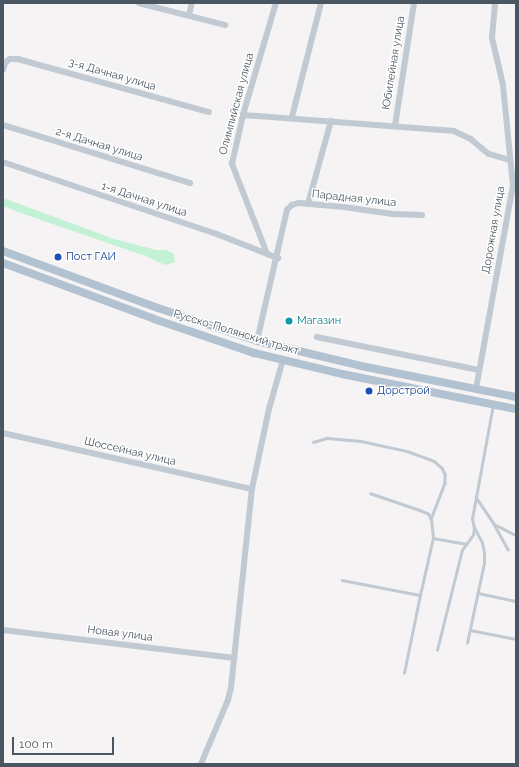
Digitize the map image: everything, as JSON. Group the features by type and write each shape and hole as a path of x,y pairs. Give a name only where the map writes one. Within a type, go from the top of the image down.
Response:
{"main road":[{"name":"Русско-Полянский тракт","path":"3,251 158,308 257,341 361,366 516,397"},
{"name":"Русско-Полянский тракт","path":"3,263 154,319 254,353 516,409"}],"street":[{"path":"139,3 225,25"},
{"path":"189,15 192,3"},
{"name":"Олимпийская улица","path":"267,254 232,164 243,115 276,3"},
{"path":"292,117 321,3"},
{"name":"Юбилейная улица","path":"395,126 414,3"},
{"name":"Дорожная улица","path":"476,389 513,186 503,85 492,38 495,3"},
{"name":"3-я Дачная улица","path":"3,70 5,63 10,59 18,59 209,112"},
{"path":"243,115 292,117 454,131 471,139 490,154 510,160"},
{"path":"308,204 331,121"},
{"name":"2-я Дачная улица","path":"3,125 190,183"},
{"name":"1-я Дачная улица","path":"3,162 217,234 278,258"},
{"name":"Парадная улица","path":"257,341 265,302 278,258 287,210 292,205 299,203 393,214 422,215"},
{"path":"317,337 479,370"},
{"path":"201,764 228,700 234,658 252,489 269,409 283,360"},
{"name":"Шоссейная улица","path":"3,434 252,489"},
{"name":"Новая улица","path":"3,630 234,658"}],"lane":[{"path":"467,643 478,593 484,553 472,519 493,405"},
{"path":"313,442 327,438 361,441 407,451 434,460 442,468 445,474 445,483 431,519"},
{"path":"371,494 421,511 428,514 431,519 433,538 404,673"},
{"path":"476,496 508,549"},
{"path":"494,524 516,535"},
{"path":"436,650 462,550 473,535 474,528"},
{"path":"433,538 466,544"},
{"path":"342,580 420,596"},
{"path":"478,593 516,601"},
{"path":"470,630 516,639"}],"green space":[{"path":"3,198 114,239 156,250 166,250 174,254 175,262 165,265 148,257 18,212 3,206"}],"place":[{"name":"Пост ГАИ","path":"58,257"},
{"name":"Магазин","path":"289,321"},
{"name":"Дорстрой","path":"369,391"}]}
